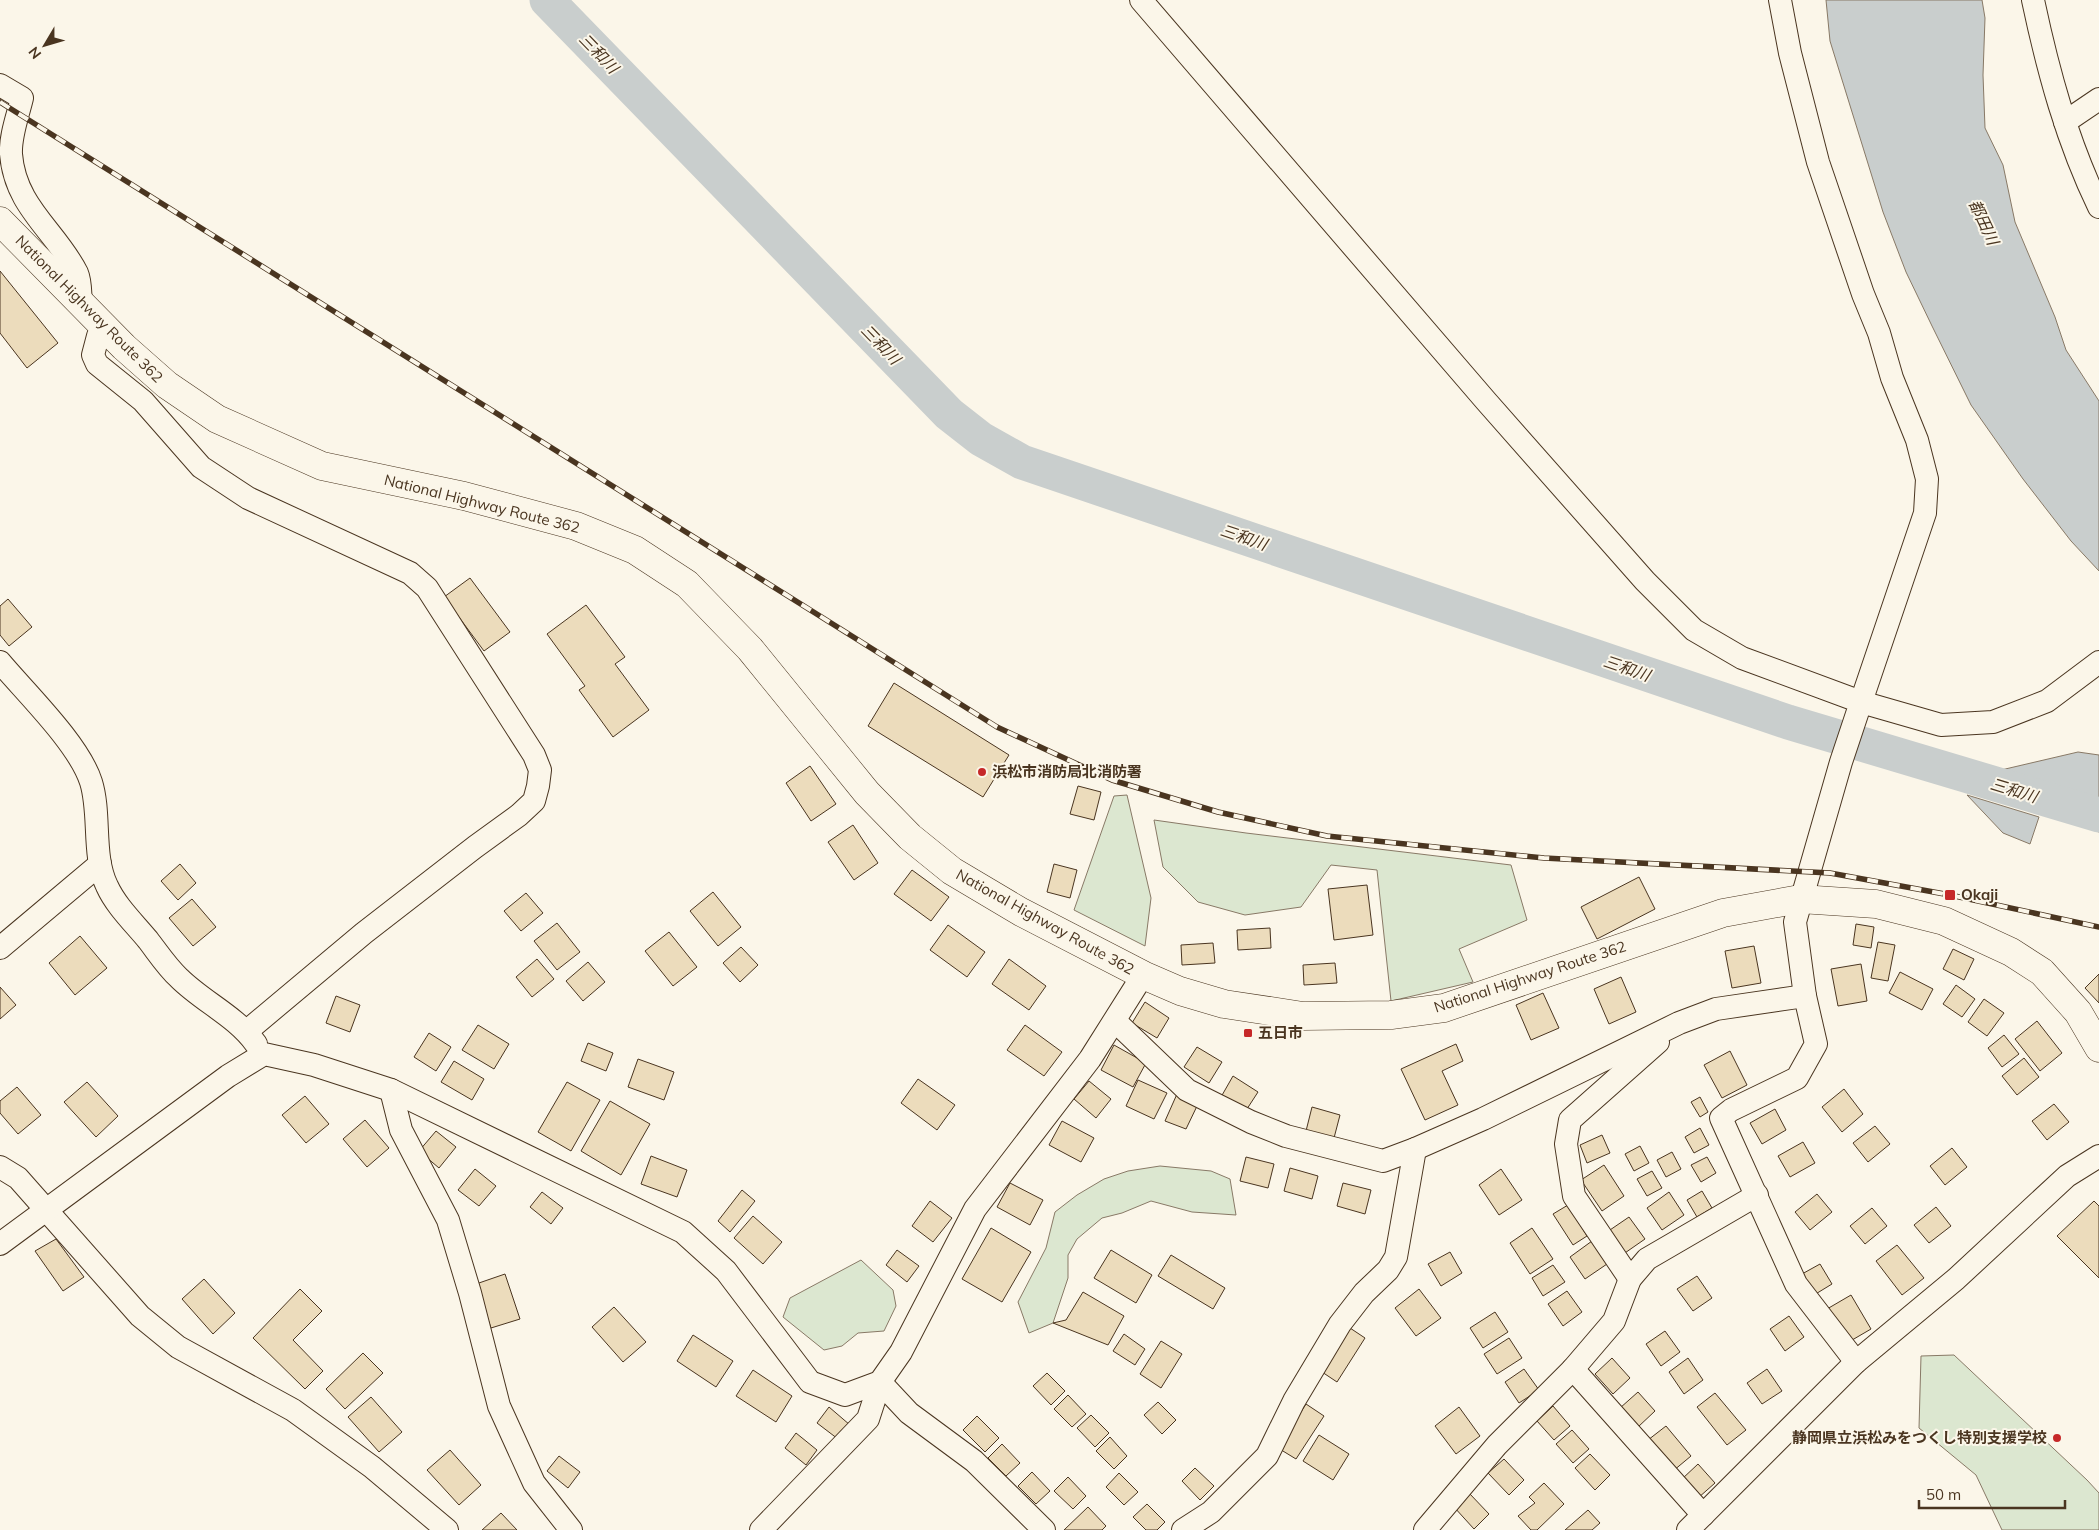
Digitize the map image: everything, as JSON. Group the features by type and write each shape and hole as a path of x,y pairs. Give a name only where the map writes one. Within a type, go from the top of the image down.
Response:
{"highway":[{"name":"National Highway Route 362","path":"0,220 124,347 167,385 217,419 322,466 464,496 576,526 634,550 687,584 750,649 866,793 910,837 952,871 1021,912 1142,975 1180,991 1224,1004 1303,1016 1391,1015 1444,1008 1723,913 1800,899 1876,904 1944,921 2011,952 2042,972 2078,1012 2099,1048"}],"street":[{"path":"1141,0 1486,401 1645,581 1694,630 1742,658 1859,710 1941,725 1994,722 2047,701 2099,662"},
{"path":"1780,0 1790,52 1818,162 1863,294 1879,333 1892,378 1917,440 1927,479 1925,513 1841,762 1800,899 1795,922 1805,996 1816,1044 1797,1078 1731,1110 1721,1118 1796,1284 1856,1362"},
{"path":"2033,0 2044,50 2073,149 2099,207"},
{"path":"0,85 22,98 13,135 11,153 15,177 30,210 78,275 81,304"},
{"path":"2065,122 2099,98"},
{"path":"103,326 93,355 96,364 143,401 201,467 248,498 410,573 427,588 534,755 540,770 534,801 520,815 475,847 364,933 247,1031"},
{"path":"0,662 73,747 91,782 98,826 100,864 106,885 117,902 179,979 247,1031 264,1054 314,1066 391,1090 683,1232 726,1271 810,1382 844,1395 880,1382"},
{"path":"0,948 100,864"},
{"path":"761,1530 868,1419 880,1382 901,1352 975,1209 1090,1059 1142,975"},
{"path":"1115,1021 1186,1090 1251,1122 1286,1136 1383,1161 1483,1119 1679,1023 1716,1009 1805,996"},
{"path":"1630,1279 1574,1196 1566,1144 1570,1120 1679,1023"},
{"path":"0,1244 228,1076 264,1054"},
{"path":"391,1090 401,1130 448,1220 470,1293 499,1406 534,1483 571,1530"},
{"path":"1183,1530 1211,1512 1267,1456 1294,1401 1340,1324 1364,1293 1388,1270 1396,1257 1415,1149"},
{"path":"1573,1369 1695,1523 1856,1362 1956,1280 2067,1176 2099,1156"},
{"path":"0,1167 18,1178 140,1316 178,1347 293,1410 372,1467 447,1530"},
{"path":"1425,1530 1497,1445 1573,1369 1614,1321 1630,1279 1647,1259 1756,1195"},
{"path":"880,1382 908,1413 974,1461 1044,1530"}],"green space":[{"path":"1127,795 1151,898 1145,946 1074,910 1114,796"},
{"path":"1154,820 1511,865 1527,920 1459,949 1473,982 1391,1001 1377,870 1331,865 1301,907 1245,915 1198,902 1163,867"},
{"path":"1160,1166 1211,1171 1230,1179 1236,1215 1192,1212 1151,1201 1122,1213 1102,1218 1077,1239 1068,1255 1068,1278 1053,1323 1029,1333 1018,1302 1046,1248 1055,1212 1077,1195 1104,1179 1128,1171"},
{"path":"861,1260 893,1290 896,1306 884,1331 858,1333 842,1346 824,1350 783,1317 790,1298"},
{"path":"1954,1355 2099,1493 2099,1530 2002,1530 1976,1475 1919,1428 1921,1356"}],"water":[{"name":"都田川","path":"1826,0 1982,0 1985,18 1983,75 1985,128 2003,165 2015,222 2055,317 2066,350 2099,401 2099,571 2071,541 2023,479 1971,405 1906,272 1883,212 1830,41"},
{"path":"2078,752 2099,755 2099,801 2001,770"},
{"path":"1935,766 1970,777 1996,771 2099,806 2099,832 1961,789"},
{"path":"1967,795 2039,817 2030,844 2003,833"}],"building":[{"path":"0,271 58,343 27,368 0,333"},
{"path":"470,578 510,632 484,651 444,597"},
{"path":"8,599 32,627 9,646 0,635 0,606"},
{"path":"586,605 625,657 615,664 649,710 613,737 579,690 585,686 547,634"},
{"path":"894,683 1009,755 983,797 868,726"},
{"path":"810,766 836,804 811,821 786,783"},
{"path":"1078,786 1101,792 1094,820 1070,814"},
{"path":"853,825 878,863 854,880 828,842"},
{"path":"180,864 196,883 178,900 161,881"},
{"path":"1054,864 1077,870 1070,898 1047,892"},
{"path":"912,870 949,897 931,921 894,894"},
{"path":"1639,877 1655,909 1597,939 1581,907"},
{"path":"1367,885 1373,935 1334,940 1328,889"},
{"path":"713,892 741,927 718,946 690,911"},
{"path":"526,893 543,913 521,931 504,911"},
{"path":"192,899 216,927 193,946 169,918"},
{"path":"557,923 580,952 557,970 534,941"},
{"path":"1856,924 1874,927 1871,948 1853,945"},
{"path":"948,925 985,952 967,977 930,950"},
{"path":"1270,928 1271,948 1238,950 1237,930"},
{"path":"669,932 697,967 673,986 645,951"},
{"path":"80,936 107,968 75,995 49,963"},
{"path":"1878,942 1895,945 1888,981 1871,978"},
{"path":"1213,943 1215,963 1182,965 1181,945"},
{"path":"1754,946 1761,983 1732,988 1725,951"},
{"path":"741,947 758,965 740,982 723,963"},
{"path":"1953,949 1974,959 1964,980 1943,969"},
{"path":"537,959 554,979 532,997 516,977"},
{"path":"1009,959 1046,986 1029,1010 992,984"},
{"path":"588,962 605,982 583,1001 566,981"},
{"path":"1335,963 1337,983 1304,985 1303,965"},
{"path":"1861,964 1867,1001 1838,1006 1831,969"},
{"path":"1900,972 1933,989 1922,1010 1889,993"},
{"path":"2099,974 2099,1003 2085,988"},
{"path":"1621,977 1636,1012 1609,1024 1594,989"},
{"path":"1956,985 1975,999 1962,1017 1943,1004"},
{"path":"0,987 16,1005 0,1019"},
{"path":"1543,993 1559,1028 1531,1040 1516,1005"},
{"path":"336,996 360,1005 350,1032 326,1023"},
{"path":"1984,999 2004,1013 1987,1036 1968,1022"},
{"path":"1145,1002 1169,1018 1157,1038 1132,1023"},
{"path":"2037,1021 2062,1053 2040,1071 2015,1039"},
{"path":"478,1025 509,1044 494,1069 462,1050"},
{"path":"1025,1025 1062,1052 1044,1076 1007,1050"},
{"path":"429,1033 451,1047 436,1071 414,1057"},
{"path":"2004,1035 2019,1054 2002,1067 1988,1048"},
{"path":"588,1043 613,1053 606,1071 581,1061"},
{"path":"1456,1044 1463,1061 1442,1071 1458,1105 1425,1120 1401,1069"},
{"path":"1114,1045 1146,1063 1133,1087 1101,1070"},
{"path":"1197,1047 1222,1062 1209,1083 1184,1067"},
{"path":"1730,1051 1747,1085 1722,1098 1704,1065"},
{"path":"2024,1058 2039,1077 2017,1095 2002,1076"},
{"path":"638,1059 674,1072 664,1100 628,1087"},
{"path":"454,1061 484,1079 472,1100 441,1082"},
{"path":"1233,1076 1258,1092 1245,1112 1221,1097"},
{"path":"918,1079 955,1105 937,1130 901,1103"},
{"path":"1138,1080 1167,1093 1154,1119 1126,1106"},
{"path":"1089,1081 1111,1099 1096,1118 1074,1099"},
{"path":"87,1082 118,1116 96,1137 64,1102"},
{"path":"567,1082 600,1100 571,1151 538,1132"},
{"path":"17,1087 41,1115 18,1134 0,1113 0,1101"},
{"path":"1844,1089 1863,1114 1842,1132 1822,1107"},
{"path":"1177,1094 1198,1104 1186,1129 1165,1121"},
{"path":"305,1096 329,1124 306,1143 282,1115"},
{"path":"1700,1097 1708,1112 1700,1117 1691,1102"},
{"path":"610,1101 650,1124 621,1175 581,1151"},
{"path":"2054,1104 2069,1122 2047,1140 2032,1121"},
{"path":"1312,1107 1340,1115 1334,1138 1306,1131"},
{"path":"1775,1109 1786,1130 1762,1144 1750,1123"},
{"path":"365,1120 389,1148 367,1167 343,1139"},
{"path":"1062,1121 1094,1138 1081,1162 1049,1145"},
{"path":"1875,1126 1890,1144 1868,1162 1853,1143"},
{"path":"1700,1128 1709,1145 1694,1153 1685,1137"},
{"path":"436,1131 456,1147 439,1168 419,1151"},
{"path":"1602,1135 1610,1153 1587,1163 1580,1145"},
{"path":"1803,1142 1815,1163 1790,1177 1778,1156"},
{"path":"1640,1146 1649,1163 1634,1171 1625,1154"},
{"path":"1952,1148 1967,1167 1945,1185 1930,1166"},
{"path":"1672,1152 1681,1169 1666,1177 1657,1160"},
{"path":"651,1156 687,1170 677,1197 641,1184"},
{"path":"1246,1157 1274,1164 1268,1188 1240,1181"},
{"path":"1707,1157 1716,1173 1701,1182 1691,1165"},
{"path":"1604,1165 1624,1196 1602,1211 1581,1180"},
{"path":"1290,1168 1318,1176 1312,1199 1284,1191"},
{"path":"475,1169 496,1186 479,1206 458,1190"},
{"path":"1501,1169 1522,1200 1499,1215 1479,1185"},
{"path":"1652,1171 1662,1188 1647,1196 1637,1179"},
{"path":"1010,1183 1043,1200 1030,1225 997,1207"},
{"path":"1343,1183 1371,1190 1365,1214 1337,1206"},
{"path":"742,1190 755,1201 730,1232 718,1221"},
{"path":"1702,1191 1712,1208 1697,1217 1687,1200"},
{"path":"542,1192 563,1208 551,1224 530,1207"},
{"path":"1669,1192 1684,1215 1662,1230 1647,1208"},
{"path":"1817,1194 1832,1212 1810,1230 1795,1212"},
{"path":"930,1201 952,1218 933,1242 912,1226"},
{"path":"2094,1201 2099,1206 2099,1278 2057,1236"},
{"path":"1568,1205 1587,1236 1573,1245 1553,1214"},
{"path":"1936,1207 1951,1226 1929,1243 1914,1225"},
{"path":"1872,1208 1887,1226 1865,1244 1850,1226"},
{"path":"753,1216 782,1242 763,1264 734,1238"},
{"path":"1629,1217 1645,1239 1622,1255 1607,1232"},
{"path":"991,1228 1031,1252 1002,1302 962,1279"},
{"path":"1532,1228 1553,1259 1530,1274 1510,1243"},
{"path":"56,1239 84,1277 63,1291 35,1251"},
{"path":"1592,1241 1607,1264 1585,1279 1570,1257"},
{"path":"1897,1245 1924,1278 1902,1295 1876,1261"},
{"path":"897,1250 919,1266 907,1282 886,1265"},
{"path":"1111,1250 1152,1275 1136,1303 1094,1278"},
{"path":"1450,1252 1462,1273 1441,1286 1428,1264"},
{"path":"1171,1255 1225,1288 1213,1309 1158,1276"},
{"path":"1820,1264 1832,1284 1814,1295 1802,1274"},
{"path":"1553,1265 1565,1282 1543,1296 1532,1278"},
{"path":"505,1274 520,1319 491,1328 476,1284"},
{"path":"1697,1276 1712,1298 1693,1311 1677,1289"},
{"path":"204,1279 235,1313 213,1334 182,1299"},
{"path":"300,1289 322,1311 293,1340 323,1371 305,1389 253,1338"},
{"path":"1419,1289 1441,1318 1416,1336 1395,1308"},
{"path":"1567,1291 1582,1312 1563,1326 1548,1304"},
{"path":"1083,1292 1124,1316 1108,1345 1053,1323 1066,1320"},
{"path":"1851,1295 1871,1329 1847,1343 1827,1309"},
{"path":"614,1307 646,1342 623,1362 592,1327"},
{"path":"1495,1312 1508,1332 1483,1348 1470,1328"},
{"path":"1789,1316 1804,1337 1785,1351 1770,1329"},
{"path":"1347,1326 1365,1338 1337,1382 1319,1370"},
{"path":"1665,1331 1680,1352 1661,1366 1646,1344"},
{"path":"1124,1334 1145,1349 1135,1365 1113,1351"},
{"path":"693,1335 733,1361 716,1387 677,1361"},
{"path":"1509,1338 1522,1358 1497,1374 1484,1354"},
{"path":"1161,1341 1182,1354 1161,1388 1140,1374"},
{"path":"363,1353 383,1373 345,1409 326,1389"},
{"path":"1612,1358 1630,1378 1613,1394 1595,1374"},
{"path":"1688,1358 1703,1380 1684,1394 1669,1372"},
{"path":"1524,1369 1539,1390 1519,1403 1505,1382"},
{"path":"1767,1369 1782,1391 1762,1404 1747,1383"},
{"path":"753,1370 792,1396 776,1422 736,1396"},
{"path":"1047,1373 1065,1391 1051,1405 1033,1386"},
{"path":"1638,1392 1655,1411 1638,1427 1620,1408"},
{"path":"1715,1393 1746,1430 1727,1445 1697,1407"},
{"path":"1068,1395 1086,1414 1072,1427 1054,1409"},
{"path":"371,1397 402,1432 379,1452 348,1417"},
{"path":"1158,1402 1176,1420 1162,1434 1144,1415"},
{"path":"1306,1404 1324,1416 1296,1459 1278,1448"},
{"path":"1553,1406 1570,1426 1554,1440 1537,1421"},
{"path":"829,1407 850,1425 838,1439 817,1423"},
{"path":"1459,1407 1480,1436 1456,1454 1435,1426"},
{"path":"1091,1415 1109,1433 1095,1447 1077,1428"},
{"path":"977,1416 999,1438 985,1452 963,1430"},
{"path":"1666,1426 1691,1456 1673,1471 1648,1440"},
{"path":"1572,1430 1589,1449 1573,1463 1556,1444"},
{"path":"796,1433 817,1450 806,1465 785,1448"},
{"path":"1319,1435 1349,1454 1333,1480 1303,1461"},
{"path":"1110,1437 1127,1456 1114,1469 1096,1451"},
{"path":"1002,1444 1020,1463 1006,1476 988,1458"},
{"path":"450,1450 481,1485 459,1505 427,1470"},
{"path":"1590,1454 1610,1475 1595,1490 1575,1468"},
{"path":"559,1456 580,1472 568,1488 547,1471"},
{"path":"1504,1459 1524,1480 1509,1495 1488,1473"},
{"path":"1698,1464 1715,1483 1698,1498 1682,1479"},
{"path":"1195,1468 1214,1486 1200,1500 1182,1481"},
{"path":"1032,1472 1050,1491 1036,1504 1018,1486"},
{"path":"1119,1473 1138,1492 1124,1505 1106,1487"},
{"path":"1068,1477 1086,1496 1073,1509 1054,1491"},
{"path":"1544,1483 1564,1504 1537,1530 1531,1530 1518,1516 1535,1503 1529,1497"},
{"path":"1469,1493 1489,1514 1474,1529 1454,1507"},
{"path":"1147,1504 1165,1522 1157,1530 1146,1530 1133,1517"},
{"path":"1088,1507 1106,1526 1102,1530 1064,1530"},
{"path":"1588,1510 1600,1523 1592,1530 1565,1530"},
{"path":"501,1513 517,1530 482,1530"}],"waterway":[{"name":"三和川","path":"547,0 949,414 981,439 1022,462 1788,722 2099,815"}],"railway":[{"path":"0,102 997,727 1112,780 1218,812 1327,836 1544,858 1830,873 1950,895 2099,927"}],"place":[{"name":"浜松市消防局北消防署","path":"982,772"},
{"name":"Okaji","path":"1950,895"},
{"name":"五日市","path":"1248,1033"},
{"name":"静岡県立浜松みをつくし特別支援学校","path":"2057,1438"}]}
